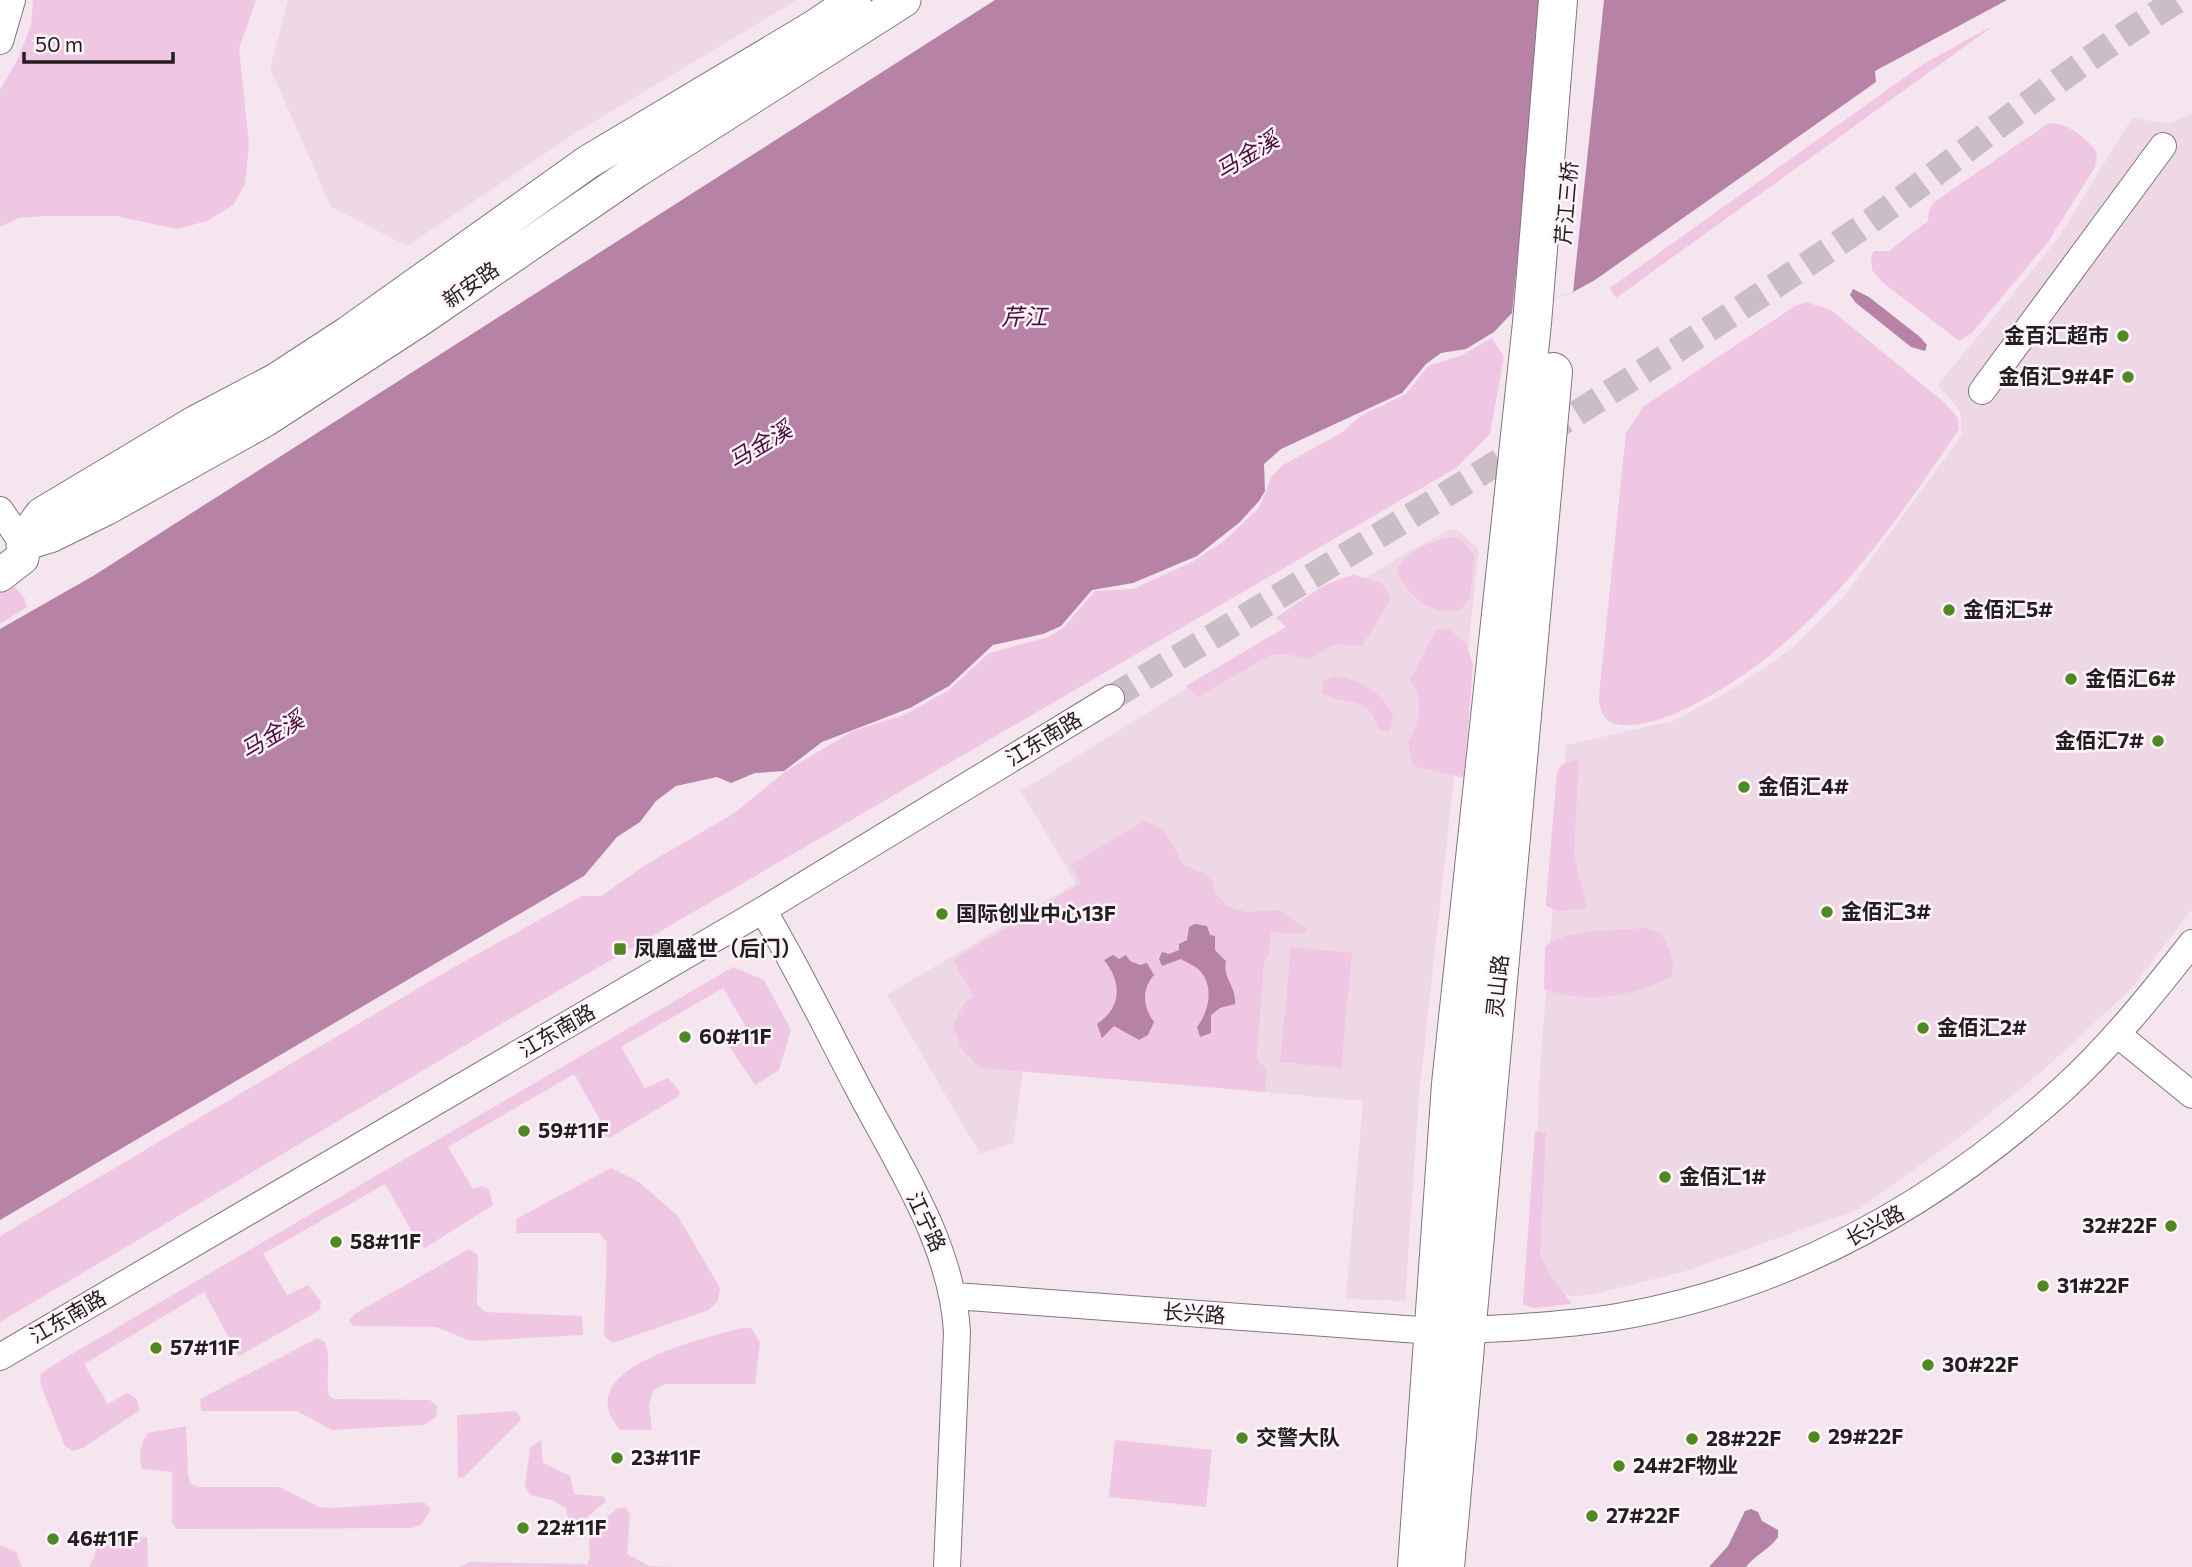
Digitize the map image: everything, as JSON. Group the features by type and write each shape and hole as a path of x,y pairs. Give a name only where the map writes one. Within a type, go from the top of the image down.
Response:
{"highway":[{"path":"1535,415 1532,323 1558,0"},
{"name":"芹江三桥","path":"1535,415 1584,0"},
{"name":"灵山路","path":"1417,1567 1516,802 1535,415"},
{"name":"灵山路","path":"1445,1567 1449,1331"}],"main road":[{"name":"新安路","path":"0,575 22,558 23,544 42,514 195,422 276,380 348,333 588,162 814,27 854,0"},
{"name":"新安路","path":"23,544 50,537 95,514 265,420 422,318 636,171 904,0"}],"street":[{"path":"0,41 12,0"},
{"path":"1982,391 2163,146"},
{"path":"0,510 23,544"},
{"name":"江东南路","path":"0,1357 763,910 1111,698"},
{"name":"江宁路","path":"763,910 921,1208 947,1269 955,1296 957,1332 947,1567"},
{"name":"长兴路","path":"955,1296 1449,1331 1617,1317 1687,1301 1772,1275 1907,1210 2063,1089 2117,1034 2192,943"},
{"path":"2117,1034 2192,1095"}],"shaded area":[{"path":"33,0 256,0 239,48 249,145 245,184 233,205 207,221 177,229 116,216 19,218 0,227 0,90 18,59 31,25"},
{"path":"288,0 797,0 577,132 407,246 331,207 270,68"},
{"path":"1988,28 1616,298 1610,288 1922,65"},
{"path":"2192,113 2192,909 2132,988 2040,1073 1969,1130 1859,1209 1686,1271 1590,1295 1570,1296 1553,1288 1533,1250 1540,1067 1566,745 1673,721 1733,689 1791,649 1844,596 1962,435 1960,411 1938,385 2057,240 2132,118 2170,124"},
{"path":"2049,123 2070,129 2088,142 2097,153 2095,167 2048,242 1972,333 1959,341 1882,282 1872,270 1871,255 1875,251 1889,251 1928,221 1929,210 1934,202"},
{"path":"1806,302 1831,310 1945,403 1958,418 1959,429 1880,541 1821,609 1788,640 1753,668 1685,709 1641,724 1622,725 1611,722 1603,714 1599,695 1626,433 1644,406 1795,306"},
{"path":"1492,338 1504,357 1490,434 1456,468 501,1024 0,1322 0,1236 449,970 582,896 601,896 647,864 733,814 786,771 853,731 904,715 949,690 989,653 1048,637 1063,628 1095,591 1133,589 1192,562 1224,541 1259,508 1271,477 1283,465 1341,433 1362,415 1406,394 1428,366 1460,356"},
{"path":"1456,529 1479,549 1419,1096 1405,1301 1346,1299 1363,1101 1023,1070 1013,1143 980,1154 887,995 1076,883 1021,791 1396,559 1446,531"},
{"path":"1458,537 1475,555 1470,598 1461,610 1430,607 1406,587 1397,569 1401,562 1423,546"},
{"path":"1354,575 1382,583 1391,599 1362,646 1335,644 1310,659 1285,654 1270,655 1198,697 1186,686 1286,627 1276,618 1304,599 1333,582"},
{"path":"14,586 25,599 27,607 0,624 0,592"},
{"path":"1449,629 1466,643 1473,665 1464,778 1413,766 1408,743 1419,711 1418,695 1410,680 1435,631"},
{"path":"1333,677 1351,679 1376,693 1393,715 1390,731 1379,730 1369,710 1363,706 1321,693 1324,681"},
{"path":"1574,760 1579,762 1574,855 1587,908 1558,911 1546,906 1557,773 1561,765"},
{"path":"1144,821 1165,833 1184,865 1205,874 1213,882 1215,893 1227,906 1246,912 1280,910 1307,929 1304,934 1271,932 1269,955 1264,960 1257,1060 1267,1069 1265,1092 980,1068 961,1048 953,1025 964,1004 973,996 953,960 1081,883 1070,865"},
{"path":"1645,928 1660,932 1663,937 1672,960 1671,977 1624,994 1608,996 1576,996 1544,989 1545,948 1552,942 1576,934"},
{"path":"1291,947 1352,953 1341,1068 1280,1062"},
{"path":"733,967 764,980 791,1030 779,1070 755,1085 727,1043 747,1029 723,988 621,1047 645,1088 668,1078 680,1092 679,1096 609,1138 601,1134 600,1120 574,1074 448,1147 473,1189 482,1186 489,1190 493,1205 425,1248 418,1242 385,1184 263,1254 287,1295 308,1285 321,1302 320,1310 239,1356 204,1292 84,1364 108,1404 127,1393 136,1398 140,1410 83,1448 73,1451 65,1446 40,1383 41,1374 53,1365"},
{"path":"1535,1131 1546,1133 1540,1254 1549,1273 1572,1304 1533,1308 1523,1304"},
{"path":"611,1168 639,1182 678,1216 720,1288 718,1301 709,1310 613,1343 604,1336 607,1242 599,1233 517,1233 516,1219"},
{"path":"469,1249 478,1255 477,1304 485,1312 582,1316 583,1335 471,1341 436,1327 353,1326 349,1320 356,1313"},
{"path":"742,1328 751,1328 760,1342 755,1384 666,1384 653,1390 649,1405 652,1430 620,1430 608,1408 611,1389 625,1373 672,1349"},
{"path":"318,1338 325,1342 327,1349 329,1396 335,1399 430,1400 437,1406 436,1417 424,1425 332,1430 297,1411 201,1411 200,1399"},
{"path":"514,1411 519,1414 521,1420 464,1477 458,1478 457,1415"},
{"path":"186,1426 188,1475 190,1483 198,1487 279,1487 319,1507 424,1502 431,1509 422,1524 412,1528 177,1529 172,1523 172,1472 142,1469 140,1450 148,1433"},
{"path":"541,1440 543,1463 570,1476 574,1494 604,1497 606,1501 578,1525 569,1521 566,1508 552,1500 530,1495 525,1485 530,1448"},
{"path":"1115,1440 1212,1450 1206,1507 1109,1497"},
{"path":"618,1508 626,1508 630,1515 627,1554 649,1566 675,1567 459,1567 470,1562 587,1564 590,1537 600,1523"},
{"path":"98,1537 147,1537 148,1567 89,1567 95,1555"},
{"path":"0,1545 16,1552 22,1567 0,1567"}],"water":[{"name":"芹江","path":"995,0 2007,0 1875,71 1876,82 1595,280 1573,292 1512,313 1494,332 1466,349 1441,353 1426,364 1402,393 1281,449 1264,464 1265,491 1259,501 1240,522 1197,556 1133,583 1092,590 1061,626 1043,634 993,645 949,686 910,708 822,742 784,771 755,773 731,783 717,777 676,786 656,801 640,822 617,837 584,876 0,1220 0,629 93,576"},
{"path":"1853,289 1869,297 1920,337 1927,345 1925,351 1911,347 1856,303 1850,295"},
{"path":"1195,924 1207,926 1210,935 1215,936 1215,950 1226,961 1226,972 1235,998 1235,1004 1220,1008 1211,1015 1211,1033 1200,1037 1197,1027 1207,1007 1209,992 1205,977 1181,959 1162,966 1159,959 1162,952 1169,954 1179,950 1179,944 1187,940 1189,927"},
{"path":"1113,955 1119,959 1126,955 1130,961 1140,965 1147,963 1154,975 1147,987 1145,998 1154,1022 1148,1035 1139,1040 1114,1026 1102,1038 1097,1024 1111,1010 1117,994 1114,977 1104,960"},
{"path":"1751,1509 1758,1512 1762,1521 1778,1530 1778,1537 1746,1567 1709,1567 1728,1546 1745,1511"}],"pier":[{"path":"1543,0 1604,0 1573,292 1512,313"}],"tunnel":[{"path":"1111,698 1467,482 1731,315 1864,226 2086,61 2178,0"}],"place":[{"name":"金百汇超市","path":"2123,336"},
{"name":"金佰汇9#4F","path":"2128,377"},
{"name":"金佰汇5#","path":"1949,610"},
{"name":"金佰汇6#","path":"2071,679"},
{"name":"金佰汇7#","path":"2158,741"},
{"name":"金佰汇4#","path":"1744,787"},
{"name":"金佰汇3#","path":"1827,912"},
{"name":"国际创业中心13F","path":"942,914"},
{"name":"凤凰盛世（后门）","path":"620,949"},
{"name":"金佰汇2#","path":"1923,1028"},
{"name":"60#11F","path":"685,1037"},
{"name":"59#11F","path":"524,1131"},
{"name":"金佰汇1#","path":"1665,1177"},
{"name":"32#22F","path":"2171,1226"},
{"name":"58#11F","path":"336,1242"},
{"name":"31#22F","path":"2043,1286"},
{"name":"57#11F","path":"156,1348"},
{"name":"30#22F","path":"1928,1365"},
{"name":"29#22F","path":"1814,1437"},
{"name":"交警大队","path":"1242,1438"},
{"name":"28#22F","path":"1692,1439"},
{"name":"23#11F","path":"617,1458"},
{"name":"24#2F物业","path":"1619,1466"},
{"name":"27#22F","path":"1592,1516"},
{"name":"22#11F","path":"523,1528"},
{"name":"46#11F","path":"53,1539"}],"water label":[{"name":"马金溪","path":"1247,155"},
{"name":"马金溪","path":"760,445"},
{"name":"马金溪","path":"272,735"}]}
